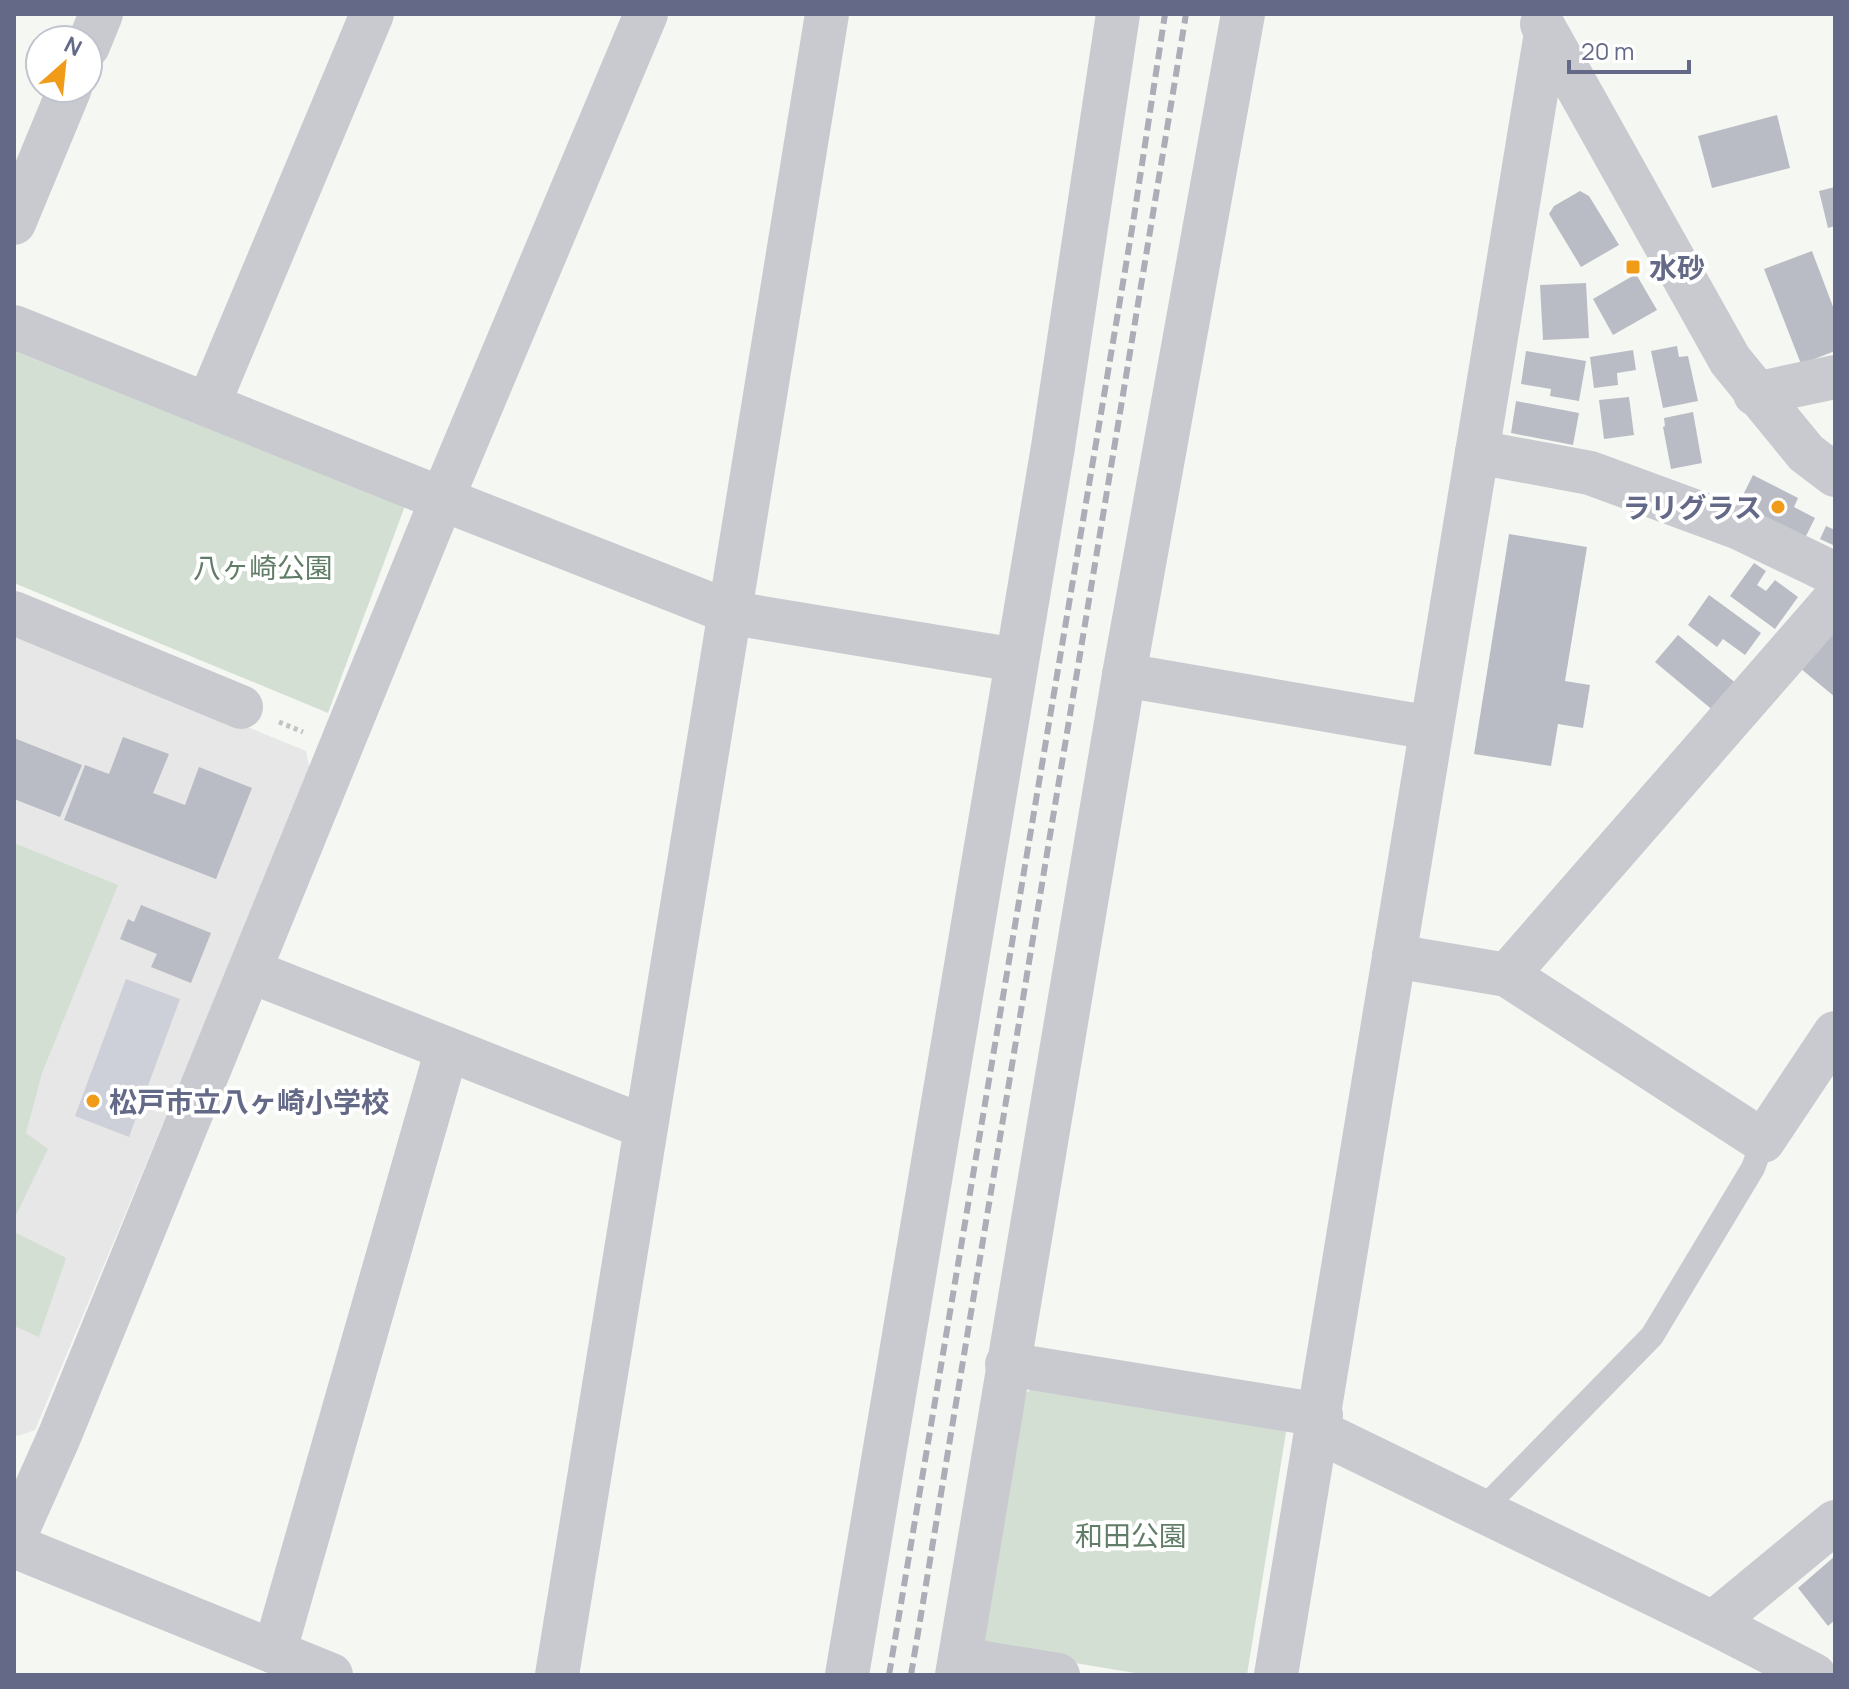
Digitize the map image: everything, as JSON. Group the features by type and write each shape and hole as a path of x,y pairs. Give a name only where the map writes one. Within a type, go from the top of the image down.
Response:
{"street":[{"path":"208,405 372,14"},
{"path":"14,1538 29,1461 250,971 442,499 646,14"},
{"path":"557,1675 827,14"},
{"path":"847,1675 1053,447 1118,14"},
{"path":"1058,1675 959,1667 1124,675 1243,14"},
{"path":"1545,20 1730,360 1806,453 1835,475"},
{"path":"1276,1675 1545,20"},
{"path":"14,223 63,104"},
{"path":"14,327 732,613 1016,660"},
{"path":"1755,394 1835,377"},
{"path":"1477,452 1590,473 1737,527 1835,574"},
{"path":"1507,975 1835,599"},
{"path":"14,613 241,707"},
{"path":"1124,675 1431,728"},
{"path":"1394,956 1507,975 1763,1141 1835,1033"},
{"path":"250,971 645,1127"},
{"path":"275,1650 447,1049"},
{"path":"1007,1364 1319,1423 1482,1510 1814,1675"},
{"path":"1713,1623 1835,1522"},
{"path":"14,1546 331,1675"}],"lane":[{"path":"1482,1510 1652,1336 1753,1168 1763,1141"}],"path":[{"path":"241,707 340,747"}],"shaded area":[{"name":"松戸市立八ヶ崎小学校","path":"14,631 306,751 310,771 35,1430 18,1436 14,1434"},
{"path":"126,979 180,999 129,1137 75,1116"}],"green space":[{"name":"八ヶ崎公園","path":"14,351 405,506 328,713 14,583"},
{"path":"14,843 118,885 42,1073 26,1133 48,1149 14,1219"},
{"path":"14,1232 66,1258 39,1337 14,1326"},
{"name":"和田公園","path":"1041,1382 1287,1426 1247,1675 1147,1675 996,1650 977,1637 1018,1399"}],"building":[{"path":"1777,115 1790,168 1712,188 1698,136"},
{"path":"1835,187 1835,226 1828,228 1819,191"},
{"path":"1580,191 1589,196 1619,245 1581,267 1549,214 1554,206"},
{"path":"1812,251 1835,312 1835,351 1801,364 1764,269"},
{"path":"1636,274 1657,310 1613,335 1593,299"},
{"path":"1586,283 1589,338 1543,340 1540,285"},
{"path":"1677,346 1679,357 1688,356 1698,401 1663,408 1651,351"},
{"path":"1633,350 1636,370 1617,373 1618,385 1594,388 1590,357"},
{"path":"1526,351 1586,361 1579,401 1550,396 1551,389 1521,384"},
{"path":"1629,397 1634,435 1604,439 1599,400"},
{"path":"1516,401 1579,413 1573,445 1511,433"},
{"path":"1693,412 1702,463 1671,469 1664,418"},
{"path":"1753,475 1798,498 1794,507 1815,518 1805,538 1738,505"},
{"path":"1826,526 1835,530 1835,546 1820,539"},
{"path":"1509,534 1587,547 1565,681 1590,685 1583,728 1558,724 1551,766 1474,754"},
{"path":"1754,563 1766,571 1757,585 1766,591 1775,580 1798,597 1775,629 1730,596"},
{"path":"1709,595 1761,633 1745,655 1723,639 1717,647 1688,625"},
{"path":"1835,628 1835,697 1800,668"},
{"path":"1678,635 1738,685 1715,712 1655,662"},
{"path":"123,737 169,754 153,793 185,805 199,767 252,788 216,879 64,820 85,765 109,774"},
{"path":"14,738 82,765 60,817 14,799"},
{"path":"141,905 211,933 191,983 151,967 157,954 120,939 128,919 134,922"},
{"path":"1835,1556 1835,1620 1828,1626 1798,1588"}],"railway":[{"path":"889,1675 1133,223 1165,14"},
{"path":"911,1675 1186,14"}],"place":[{"name":"水砂","path":"1633,267"},
{"name":"ラリグラス","path":"1778,507"},
{"name":"松戸市立八ヶ崎小学校","path":"93,1101"}]}
